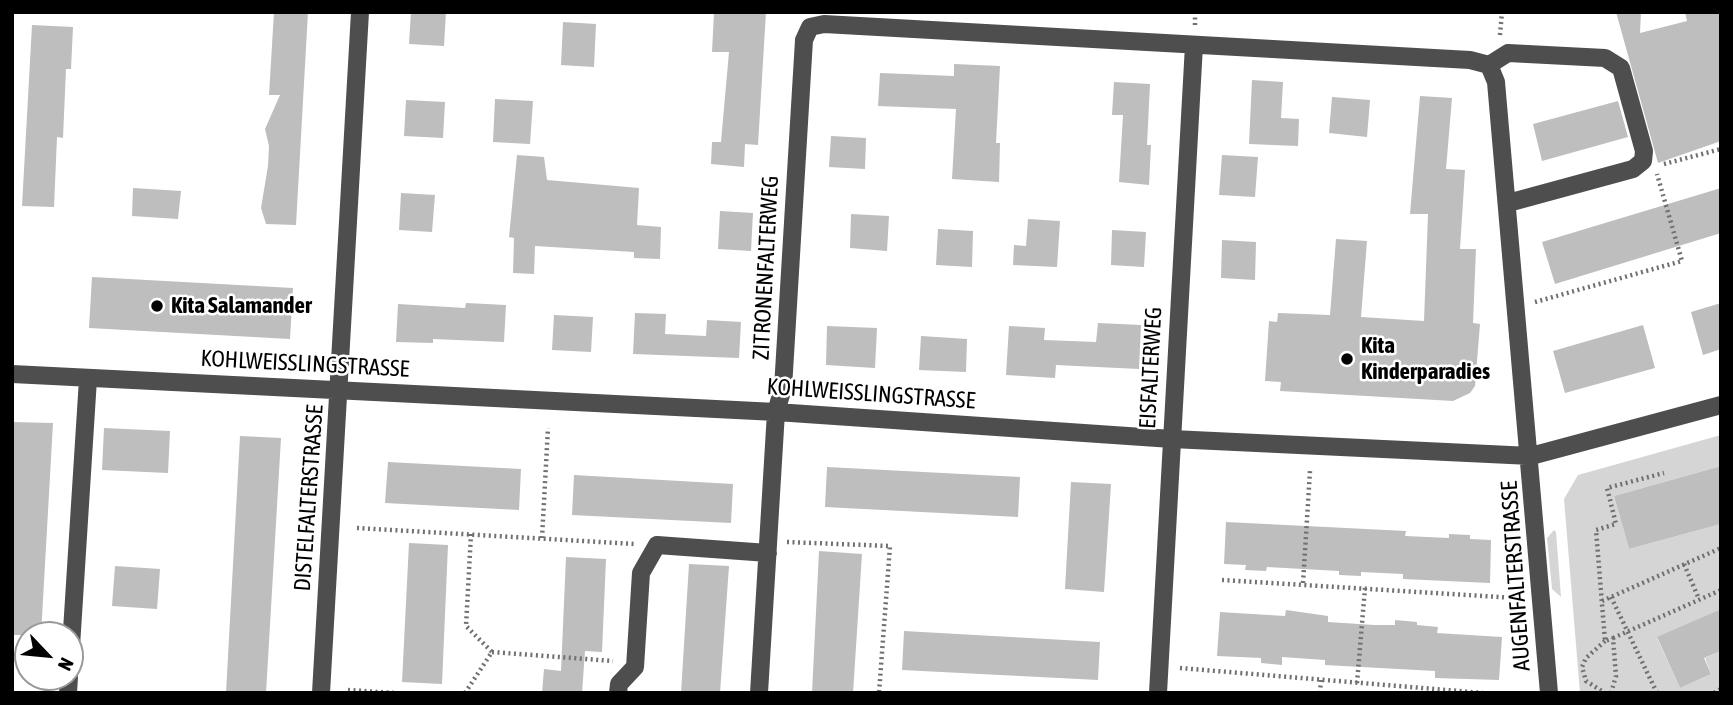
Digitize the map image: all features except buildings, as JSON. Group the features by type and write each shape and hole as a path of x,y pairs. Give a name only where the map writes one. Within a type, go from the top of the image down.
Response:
{"street":[{"name":"DISTELFALTERSTRASSE","path":"321,693 360,12"},
{"name":"ZITRONENFALTERWEG","path":"760,693 776,412 783,388 804,40 810,27 824,24 1194,46"},
{"path":"1194,46 1470,60 1489,65 1508,53 1605,58 1620,68 1644,151 1643,161 1633,169 1508,203"},
{"name":"EISFALTERWEG","path":"1158,693 1194,46"},
{"path":"1489,65 1496,82 1531,456"},
{"name":"KOHLWEISSLINGSTRASSE","path":"12,374 776,412 1172,439 1531,456 1721,405"},
{"path":"73,621 88,379"},
{"name":"AUGENFALTERSTRASSE","path":"1531,456 1549,693"},
{"path":"618,693 619,684 635,662 641,573 657,545 768,547"}],"path":[{"path":"1517,305 1682,261 1655,167 1721,149"},
{"path":"542,538 548,428"},
{"path":"1303,583 1310,471"},
{"path":"1605,641 1596,530 1616,524 1607,488 1664,473"},
{"path":"357,528 657,545"},
{"path":"471,534 466,626 492,652 635,662"},
{"path":"768,547 890,546 879,693 888,693"},
{"path":"1602,601 1721,548"},
{"path":"1684,565 1699,599"},
{"path":"1222,580 1516,598"},
{"path":"1357,683 1365,588"},
{"path":"1605,693 1586,681 1582,667 1592,651 1605,641 1721,590"},
{"path":"1611,597 1657,693"},
{"path":"1611,693 1616,676 1613,638"},
{"path":"465,693 492,652"},
{"path":"1160,666 1483,693"},
{"path":"1320,693 1321,680"},
{"path":"348,690 395,693"},
{"path":"1714,693 1721,690"}],"shaded area":[{"path":"1721,435 1721,466 1614,496 1629,549 1721,524 1721,609 1657,638 1680,688 1711,674 1705,658 1721,651 1721,693 1580,693 1564,499 1578,475"},
{"path":"1554,530 1561,597 1552,589 1547,538"}],"place":[{"name":"Kita Salamander","path":"157,306"},
{"name":"Kita Kinderparadies","path":"1347,359"}]}
